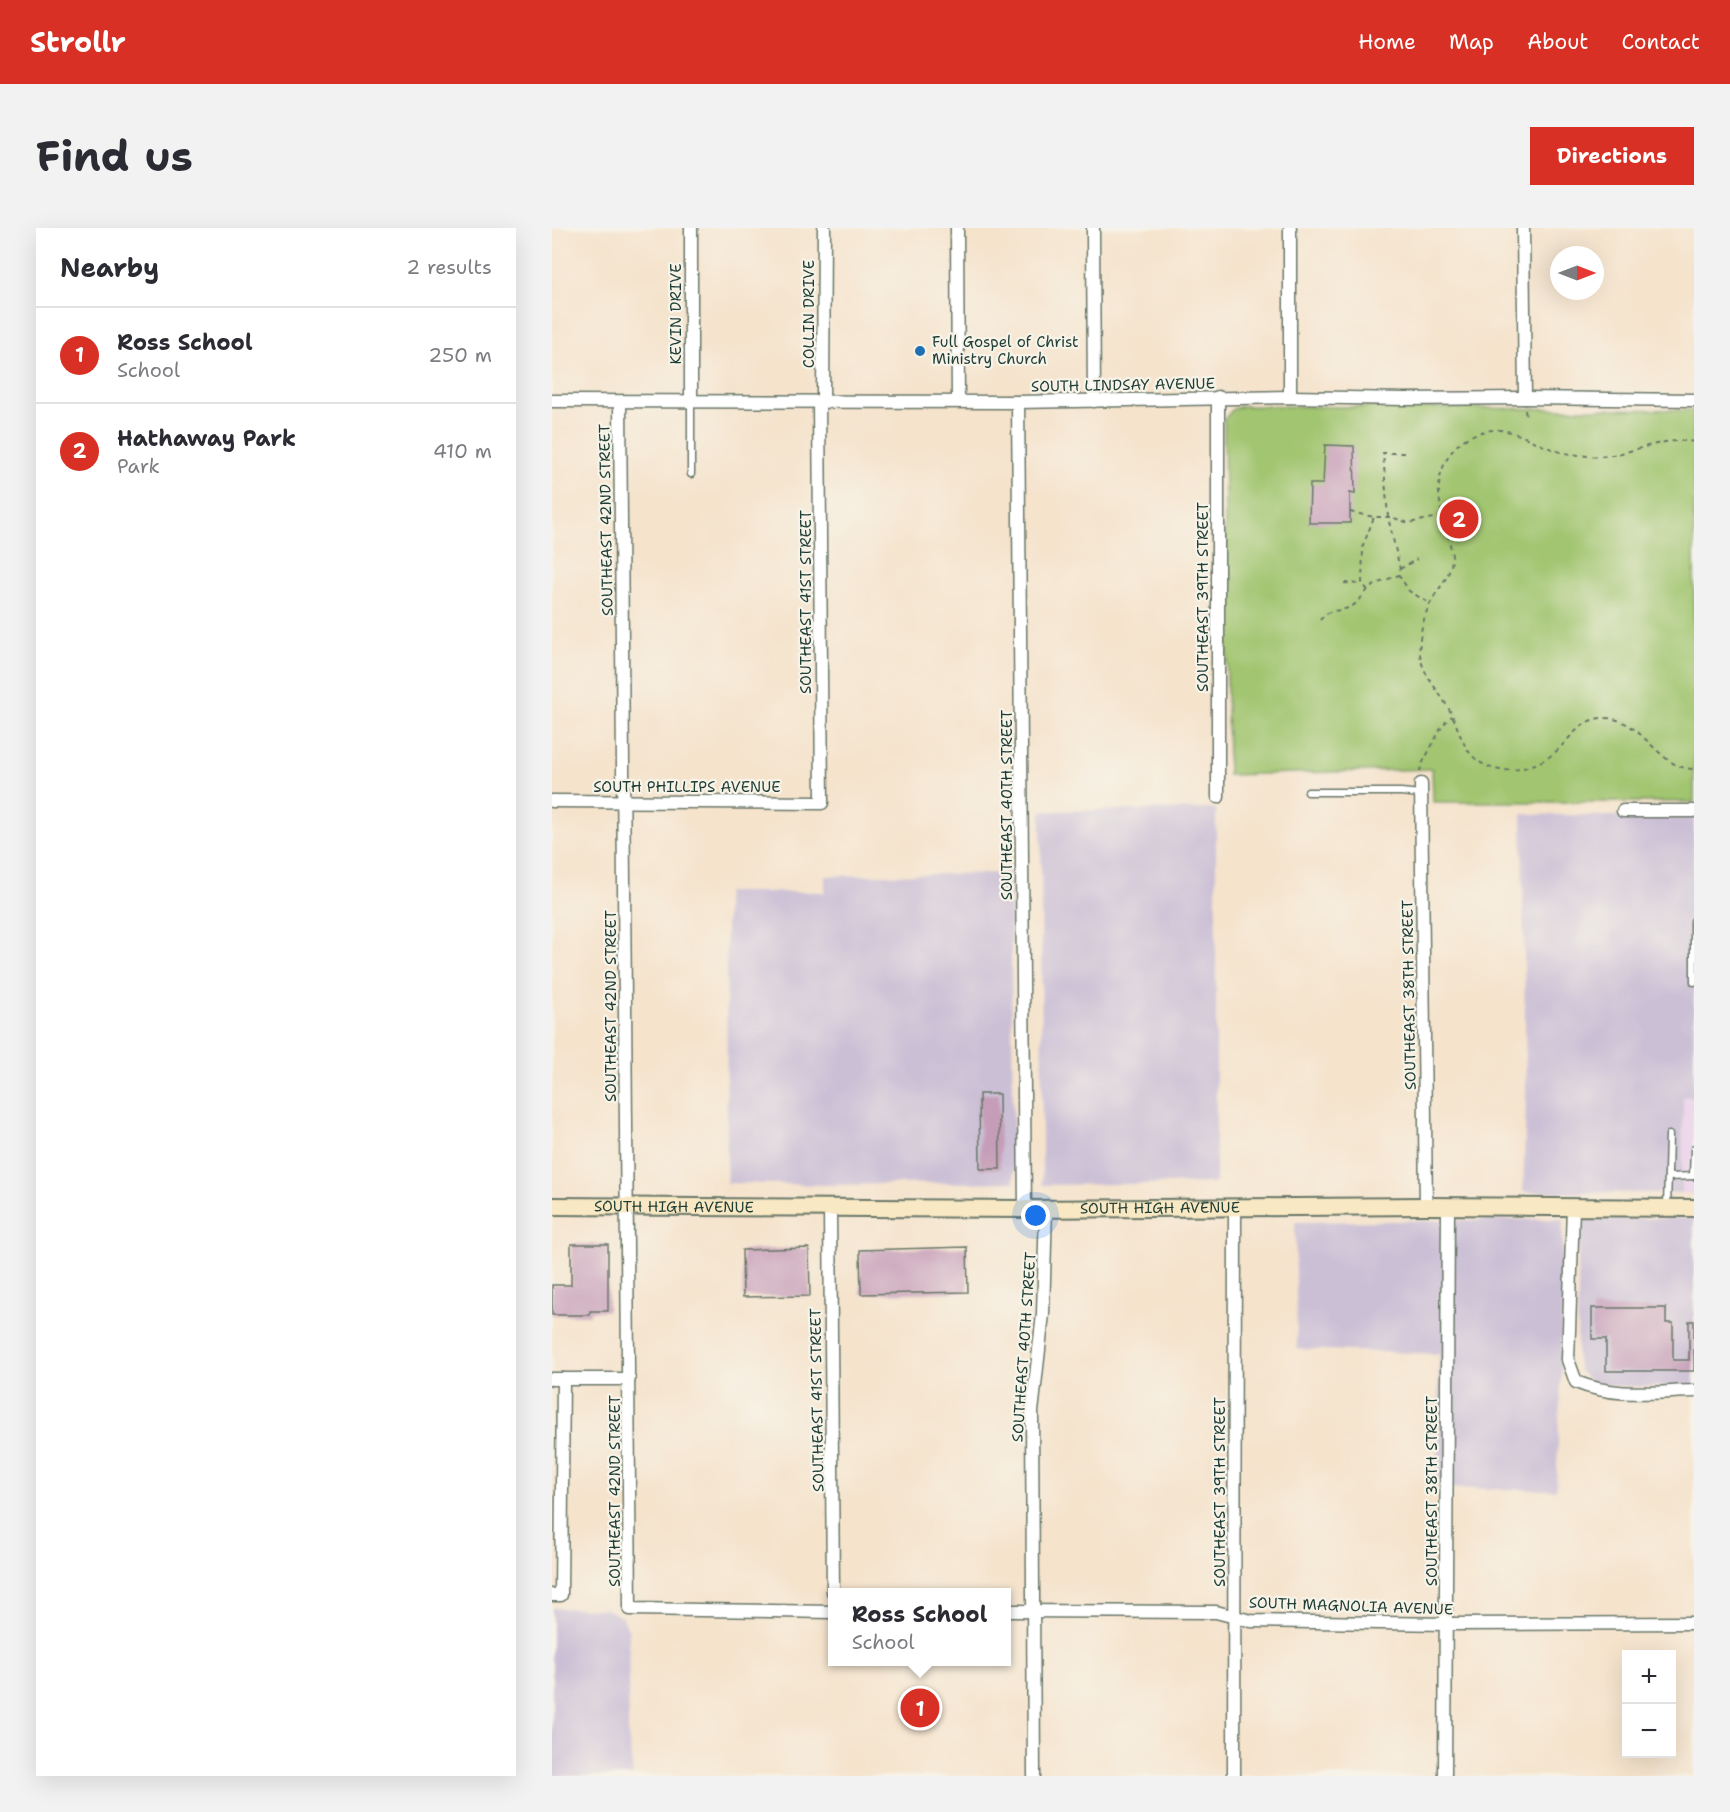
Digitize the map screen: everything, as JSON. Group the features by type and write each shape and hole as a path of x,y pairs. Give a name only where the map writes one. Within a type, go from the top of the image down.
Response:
{"street":[{"name":"KEVIN DRIVE","path":"691,228 691,401"},
{"name":"COLLIN DRIVE","path":"821,401 824,228"},
{"path":"957,228 958,401"},
{"path":"1092,228 1094,401"},
{"path":"1290,228 1290,397"},
{"path":"1523,228 1525,398"},
{"name":"SOUTH LINDSAY AVENUE","path":"552,401 1018,402 1218,397 1694,400"},
{"name":"SOUTHEAST 39TH STREET","path":"1218,397 1218,796"},
{"name":"SOUTHEAST 41ST STREET","path":"821,401 822,803"},
{"name":"SOUTHEAST 42ND STREET","path":"620,402 630,1609 828,1612"},
{"name":"SOUTHEAST 40TH STREET","path":"1018,402 1025,1209"},
{"name":"SOUTHEAST 38TH STREET","path":"1421,789 1426,1206"},
{"name":"SOUTH PHILLIPS AVENUE","path":"552,801 822,803"},
{"path":"1623,811 1694,811"},
{"name":"SOUTH HIGH AVENUE","path":"552,1206 1025,1209 1426,1206 1694,1208"},
{"name":"SOUTHEAST 38TH STREET","path":"1445,1776 1448,1207"},
{"name":"SOUTHEAST 41ST STREET","path":"830,1208 833,1588"},
{"name":"SOUTHEAST 40TH STREET","path":"1034,1776 1032,1412 1043,1314 1046,1208"},
{"name":"SOUTHEAST 39TH STREET","path":"1234,1776 1235,1208"},
{"path":"1573,1208 1568,1360 1576,1382 1595,1390 1613,1393 1694,1391"},
{"path":"552,1595 561,1595 557,1379 629,1379"},
{"name":"SOUTH MAGNOLIA AVENUE","path":"1011,1611 1216,1612 1251,1621 1447,1624 1694,1623"}],"lane":[{"path":"691,401 691,474"},
{"path":"1308,792 1401,792 1421,789"},
{"path":"1694,921 1694,982"},
{"path":"1667,1208 1669,1135"},
{"path":"1668,1177 1694,1176 1694,1149"}],"path":[{"path":"1694,442 1670,441 1605,457 1560,452 1518,432 1504,429 1488,430 1466,438 1451,451 1440,471 1437,494 1453,556 1451,569 1430,603 1419,643 1419,656 1430,682 1452,716 1464,746 1474,759 1489,767 1505,771 1523,768 1550,756 1585,722 1604,718 1625,724 1644,736 1669,762 1683,769 1694,770"},
{"path":"1404,453 1383,453 1388,517 1400,569 1399,575 1409,591 1430,603"},
{"path":"1350,512 1374,517 1388,517 1409,523 1443,516"},
{"path":"1362,584 1363,546 1374,517"},
{"path":"1400,569 1417,559"},
{"path":"1320,621 1327,612 1350,608 1368,590 1399,575"},
{"path":"1344,583 1362,584 1368,590"},
{"path":"1421,789 1422,760 1444,723 1452,716"}],"shaded area":[{"path":"1216,809 1216,1183 1042,1185 1041,811"},
{"path":"1522,814 1694,818 1694,1097 1683,1097 1682,1193 1523,1192 1526,1096"},
{"path":"1010,873 1014,1182 826,1185 727,1183 726,892 825,892 825,876"},
{"path":"1683,1097 1694,1097 1694,1194 1682,1193"},
{"path":"1694,1218 1694,1387 1612,1386 1590,1382 1579,1370 1577,1358 1579,1219"},
{"path":"1563,1219 1561,1376 1556,1490 1437,1488 1439,1354 1297,1349 1295,1222"},
{"path":"552,1608 606,1609 623,1618 629,1631 628,1733 633,1776 552,1776"}],"green space":[{"path":"1242,406 1694,410 1694,802 1433,802 1432,769 1228,775 1224,420 1233,409"}],"building":[{"path":"1325,445 1354,446 1355,494 1350,493 1350,523 1309,523 1310,484 1323,484"},
{"path":"979,1094 999,1094 1000,1169 980,1169"},
{"path":"571,1244 608,1244 608,1311 590,1311 590,1315 552,1315 552,1285 571,1285"},
{"path":"967,1247 968,1292 861,1294 860,1250"},
{"path":"809,1248 810,1296 743,1297 742,1250"},
{"path":"1592,1308 1666,1308 1666,1323 1673,1323 1673,1360 1689,1360 1689,1321 1694,1321 1694,1371 1606,1371 1606,1339 1592,1339"}],"place":[{"name":"Full Gospel of Christ Ministry Church","path":"920,351"},
{"name":"Hathaway Park","path":"1459,519"},
{"name":"Ross School","path":"920,1708"}]}
